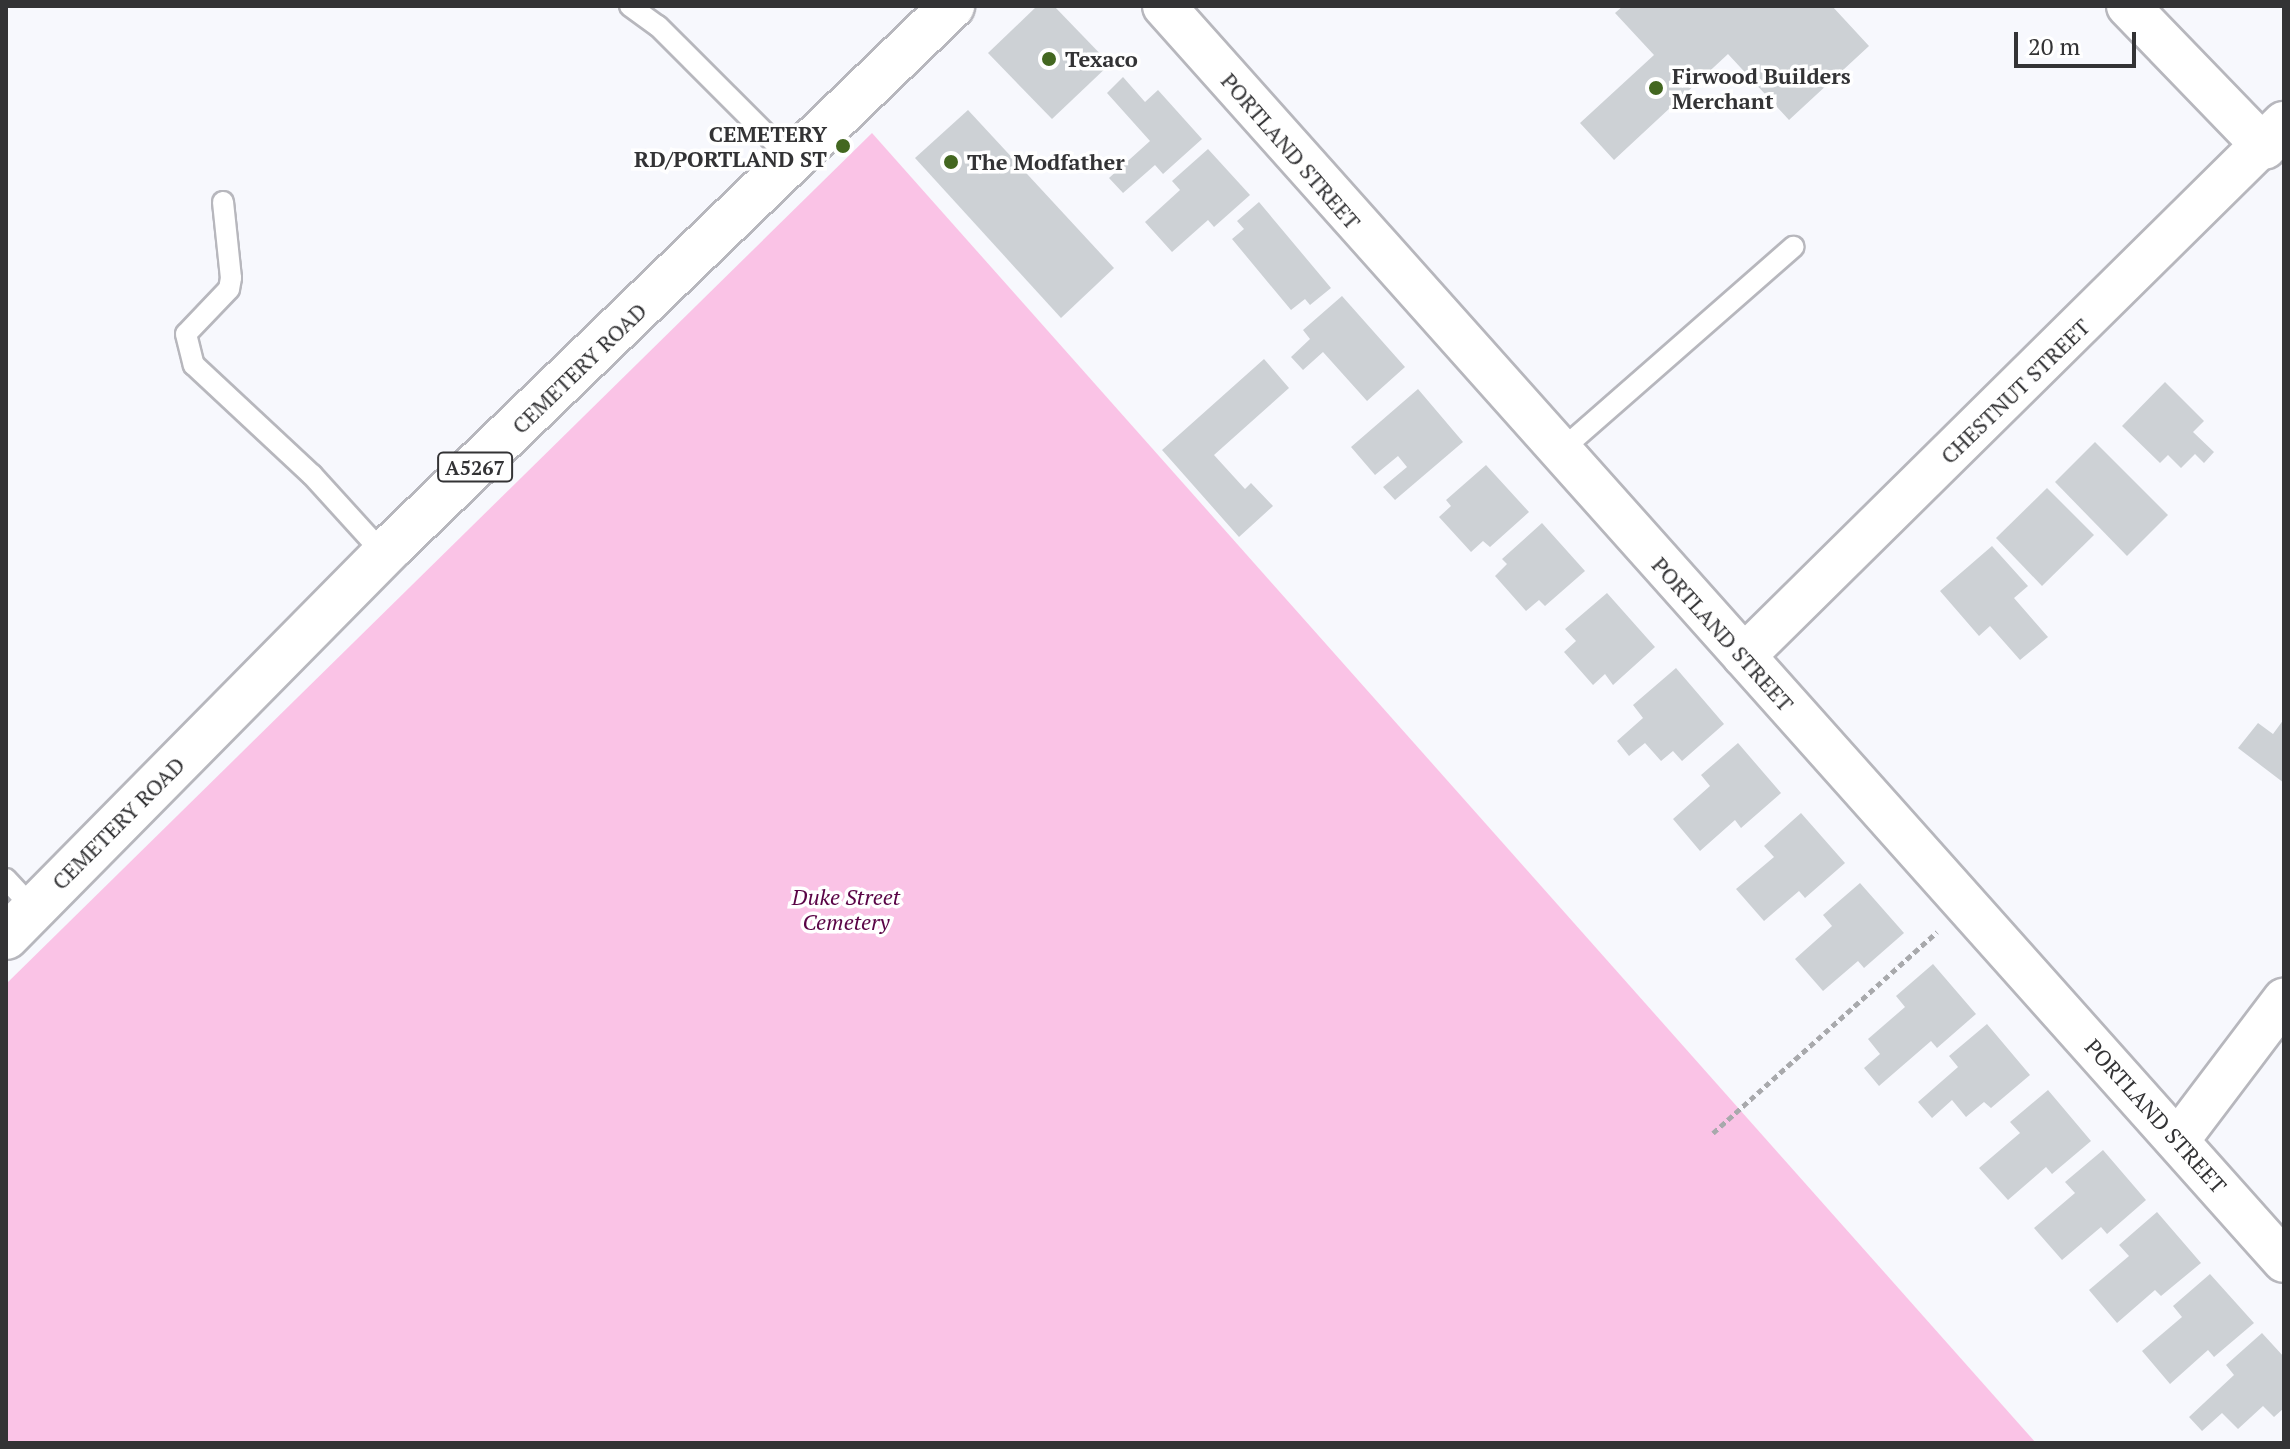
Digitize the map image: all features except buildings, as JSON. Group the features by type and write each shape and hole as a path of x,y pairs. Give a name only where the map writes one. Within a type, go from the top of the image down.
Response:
{"main road":[{"name":"CEMETERY ROAD","path":"15,908 795,163 952,6"}],"street":[{"name":"PORTLAND STREET","path":"1164,6 1558,453 1744,656 2284,1261"},
{"path":"2128,6 2274,136"},
{"name":"CHESTNUT STREET","path":"1744,656 2274,136"},
{"path":"2178,1140 2284,1000"}],"lane":[{"path":"630,6 658,26 795,163"},
{"path":"223,202 231,278 229,289 186,334 194,365 312,475 384,554"},
{"path":"1558,453 1793,247"}],"path":[{"path":"1713,1133 1967,905"}],"green space":[{"name":"Duke Street Cemetery","path":"872,133 2036,1443 6,1443 6,984"}],"place":[{"name":"Texaco","path":"1049,59"},
{"name":"Firwood Builders Merchant","path":"1656,88"},
{"name":"CEMETERY RD/PORTLAND ST","path":"843,146"},
{"name":"The Modfather","path":"951,162"}]}
